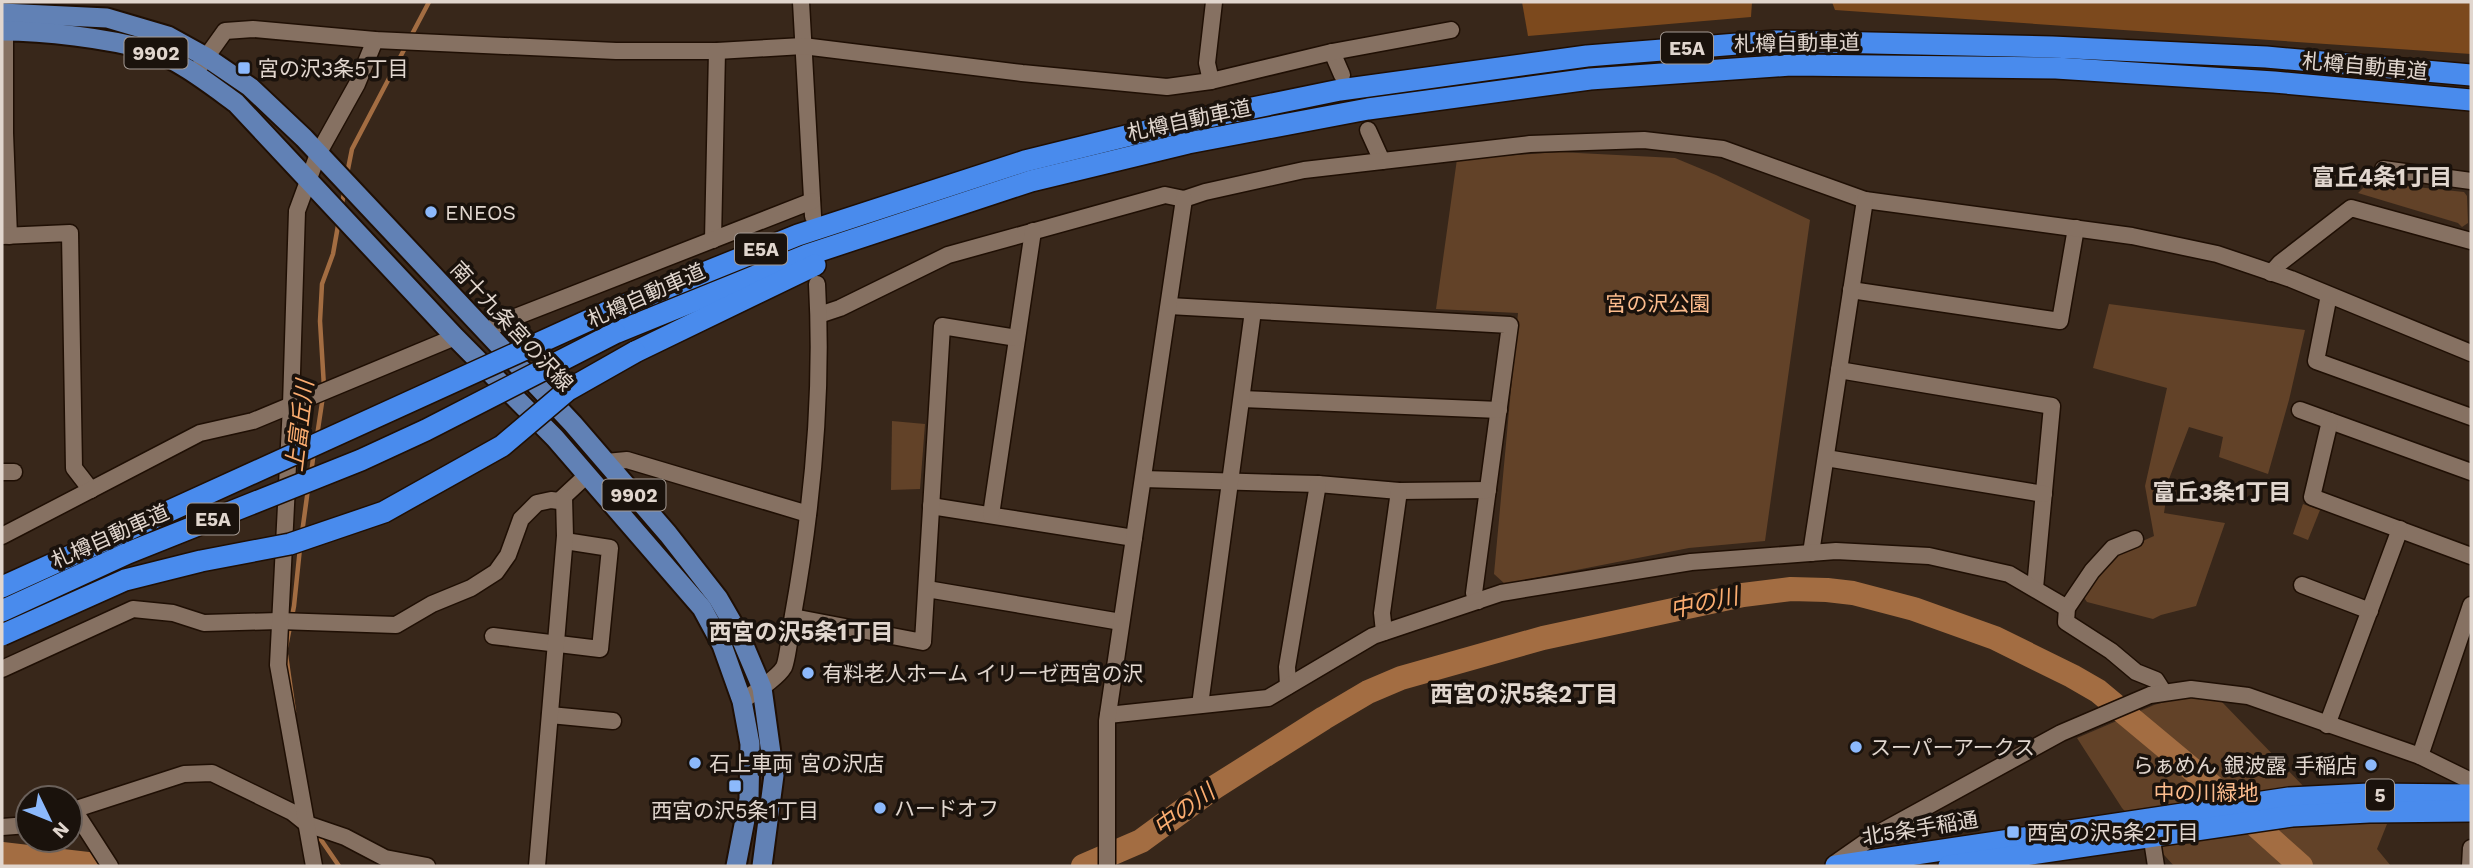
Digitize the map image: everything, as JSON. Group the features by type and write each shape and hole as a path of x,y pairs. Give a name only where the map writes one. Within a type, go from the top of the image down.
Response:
{"highway":[{"name":"札樽自動車道","path":"2,587 607,312 798,235 1025,161 1179,123 1340,90 1587,56 1775,41 2038,47 2266,57 2471,75"},
{"name":"札樽自動車道","path":"2,611 128,553 382,450 615,333 807,255 1031,181 1188,143 1368,109 1604,78 1791,65 2056,68 2274,82 2471,100"},
{"path":"2,635 125,580 201,561 290,544 384,512 502,446 569,390 635,352 925,214"},
{"name":"北5条手稲通","path":"1949,866 1971,865 2150,829 2368,794 2471,795"},
{"name":"北5条手稲通","path":"2291,807 2369,811 2471,811"},
{"name":"北5条手稲通","path":"1836,866 2150,829"}],"main road":[{"name":"南十九条宮の沢線","path":"3,22 107,18 168,36 250,86 321,156 606,462 718,598 740,636 762,688 774,775 762,866"},
{"name":"9902","path":"3,22 29,31 149,50 195,74 236,103 455,337 555,438 702,608 722,645 742,701 750,744 749,799 736,866"}],"street":[{"path":"486,332 500,323 713,240 812,209 801,2"},
{"path":"1211,81 1207,63 1213,2"},
{"path":"3,22 5,236 69,233 74,468 91,490"},
{"path":"195,74 225,31 253,29 375,40 616,51 717,51 803,46 1022,73 1167,87 1211,81 1332,52 1451,30"},
{"path":"314,866 278,665 291,405 297,211 375,40"},
{"path":"713,240 717,51"},
{"path":"1332,52 1342,75"},
{"path":"1368,130 1382,161"},
{"path":"819,315 840,308 948,255 1165,195 1184,199 1304,170 1530,144 1644,141 1723,149 1865,200 2132,236 2217,254 2329,295 2471,353"},
{"path":"2383,169 2471,181"},
{"path":"1107,866 1108,715 1184,199"},
{"path":"1811,553 1865,200"},
{"path":"2271,273 2351,208 2471,241"},
{"path":"1852,290 2060,321 2076,228"},
{"path":"991,515 1033,231"},
{"path":"742,701 762,688 784,667 793,617 814,467 819,315 817,284"},
{"path":"2329,295 2316,362 2471,418"},
{"path":"1168,306 1510,325 1474,593 1478,601"},
{"path":"1200,705 1253,311"},
{"path":"793,617 923,642 942,326 1017,338"},
{"path":"2,536 200,433 253,421 455,337"},
{"path":"1839,370 2052,407 2035,588"},
{"path":"1242,399 1499,410"},
{"path":"2300,410 2471,472"},
{"path":"2330,421 2312,497 2471,556"},
{"path":"1826,458 2044,494"},
{"path":"606,462 627,460 808,514"},
{"path":"2,669 133,609 173,612 204,623 310,621 396,625 432,604 471,588 496,572 508,555 521,519 537,503 551,500 559,502 587,475"},
{"path":"1143,479 1318,484 1399,491 1488,490"},
{"path":"1288,686 1287,667 1318,484"},
{"path":"1384,632 1382,613 1399,491"},
{"path":"537,866 565,541 564,497"},
{"path":"931,506 1134,538"},
{"path":"2327,725 2400,529"},
{"path":"2135,539 2113,548 2092,571 2067,608 2066,622 2111,651 2136,672 2156,680 2156,693"},
{"path":"493,636 600,649 610,548 565,541"},
{"path":"1108,715 1268,698 1373,636 1501,593 1691,562 1836,551 1929,556 2009,575 2067,608"},
{"path":"2302,585 2370,611"},
{"path":"926,589 1121,622"},
{"path":"2420,756 2471,605"},
{"path":"1829,866 1877,834 2061,733 2156,693 2191,689 2248,696 2420,756 2471,781"},
{"path":"550,715 612,721"},
{"path":"84,807 184,774 212,773 292,812 307,824 345,837 385,858 426,866"},
{"path":"84,827 110,866"},
{"path":"2150,829 2156,866"},
{"path":"2470,866 2471,848"}],"green space":[{"name":"宮の沢公園","path":"1559,152 1675,158 1810,220 1765,541 1689,548 1505,584 1494,574 1518,313 1436,309 1457,159"},
{"path":"2369,182 2464,192 2467,196 2468,223 2462,227 2458,223 2358,193"},
{"path":"2109,304 2305,330 2268,474 2219,457 2223,437 2189,427 2169,479 2164,513 2225,523 2196,606 2153,619 2087,602 2082,595 2120,551 2154,536 2145,486 2167,388 2093,368"},
{"path":"892,421 925,424 920,489 891,490"},
{"path":"2303,504 2320,510 2308,540 2293,534"},
{"name":"中の川緑地","path":"2185,696 2222,702 2339,823 2387,824 2377,849 2391,866 2174,866 2122,808 2077,738 2154,705"}],"shaded area":[{"path":"1522,2 1752,2 1751,17 1528,36"},
{"path":"1832,2 2471,2 2471,54 1835,10"}],"waterway":[{"name":"上富丘川","path":"410,38 429,2"},
{"name":"上富丘川","path":"347,174 352,149 406,46"},
{"name":"上富丘川","path":"341,208 345,189"},
{"name":"上富丘川","path":"324,387 320,321 322,284 333,254 339,220"},
{"name":"上富丘川","path":"317,436 323,396"},
{"name":"上富丘川","path":"311,474 314,451"},
{"name":"上富丘川","path":"302,533 308,489"},
{"name":"上富丘川","path":"286,647 294,606 300,548"},
{"name":"中の川","path":"1083,866 1141,841 1215,787 1324,718 1368,692 1401,678 1543,638 1743,595 1791,589 1853,593 1914,609 1995,638 2072,676 2098,691 2212,786 2301,866"},
{"name":"上富丘川","path":"286,655 294,712"},
{"name":"上富丘川","path":"315,831 339,866"},
{"name":"中の川","path":"2,854 105,866"}],"place":[{"name":"宮の沢3条5丁目","path":"244,68"},
{"name":"ENEOS","path":"431,212"},
{"name":"有料老人ホーム イリーゼ西宮の沢","path":"808,673"},
{"name":"スーパーアークス","path":"1856,747"},
{"name":"石上車両 宮の沢店","path":"695,763"},
{"name":"らぁめん 銀波露 手稲店","path":"2371,765"},
{"name":"西宮の沢5条1丁目","path":"735,786"},
{"name":"ハードオフ","path":"880,808"},
{"name":"西宮の沢5条2丁目","path":"2013,832"}],"district":[{"name":"富丘4条1丁目","path":"2382,177"},
{"name":"富丘3条1丁目","path":"2222,492"},
{"name":"西宮の沢5条1丁目","path":"801,632"},
{"name":"西宮の沢5条2丁目","path":"1524,694"}]}
